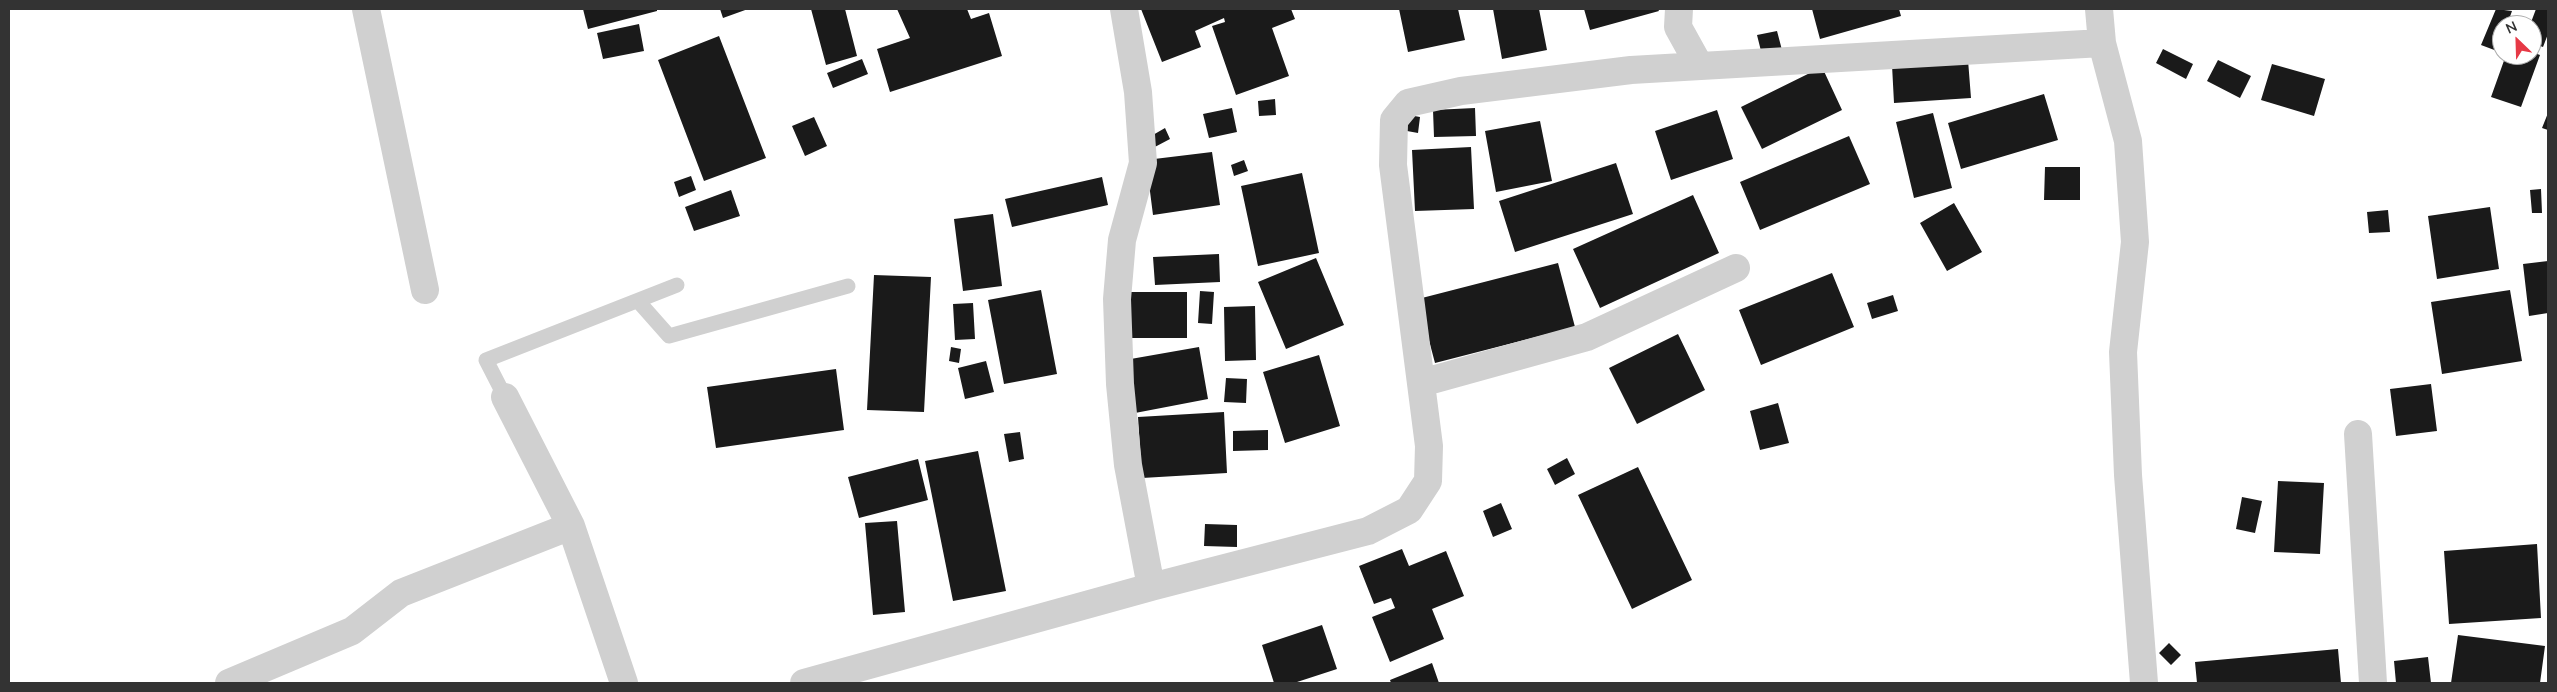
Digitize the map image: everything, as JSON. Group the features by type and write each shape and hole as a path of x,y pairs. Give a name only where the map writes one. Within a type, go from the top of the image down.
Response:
{"street":[{"path":"366,9 425,290"},
{"path":"1124,9 1138,92 1143,163 1122,240 1117,299 1120,384 1128,465 1151,587"},
{"path":"1679,9 1678,27 1699,65"},
{"path":"2099,9 2102,43 2128,141 2135,242 2123,352 2128,475 2144,683"},
{"path":"804,683 1151,587 1368,531 1409,510 1428,481 1429,446 1393,165 1394,120 1408,103 1461,91 1631,70 2102,43"},
{"path":"1421,383 1587,337 1736,268"},
{"path":"505,397 572,526 624,683"},
{"path":"2358,434 2374,683"},
{"path":"229,683 352,631 401,593 572,526"}],"lane":[{"path":"505,397 486,360 677,285"},
{"path":"638,301 669,336 848,286"}],"building":[{"path":"583,9 657,9 657,11 588,29"},
{"path":"720,9 748,9 723,18"},
{"path":"811,9 845,9 857,56 826,65"},
{"path":"897,9 967,9 971,19 989,13 1002,56 890,92 877,49 910,38"},
{"path":"1141,9 1291,9 1295,19 1272,28 1289,76 1236,95 1212,26 1225,22 1224,18 1195,31 1201,47 1162,62"},
{"path":"1399,9 1458,9 1465,40 1408,52"},
{"path":"1493,9 1539,9 1547,50 1502,59"},
{"path":"1584,9 1658,9 1659,11 1590,30"},
{"path":"1812,9 1899,9 1901,16 1820,39"},
{"path":"2496,9 2512,11 2511,15 2494,15"},
{"path":"2536,9 2548,9 2548,34 2543,47 2542,15 2534,15"},
{"path":"2492,19 2492,49 2481,45"},
{"path":"639,24 644,51 603,59 597,33"},
{"path":"1777,31 1782,50 1762,55 1757,35"},
{"path":"719,36 766,158 704,181 658,60"},
{"path":"2163,49 2193,64 2186,79 2156,63"},
{"path":"862,59 868,74 833,88 827,73"},
{"path":"1968,60 1971,98 1894,103 1892,65"},
{"path":"2218,60 2251,76 2240,98 2207,81"},
{"path":"2272,64 2325,79 2314,116 2261,100"},
{"path":"2502,65 2536,65 2521,107 2491,97"},
{"path":"1822,67 1842,110 1762,149 1741,107"},
{"path":"2044,94 2058,140 1961,169 1948,123"},
{"path":"1275,99 1276,115 1259,116 1258,101"},
{"path":"1232,108 1237,132 1209,138 1203,114"},
{"path":"1475,108 1476,136 1434,137 1433,110"},
{"path":"1717,110 1733,159 1671,180 1655,131"},
{"path":"1933,113 1952,188 1914,198 1896,122"},
{"path":"2548,113 2548,130 2542,128"},
{"path":"1409,115 1420,117 1418,133 1407,131"},
{"path":"814,117 827,146 805,156 792,126"},
{"path":"1540,121 1552,181 1496,192 1485,131"},
{"path":"1165,128 1170,139 1151,149 1146,139"},
{"path":"1849,136 1870,184 1760,230 1740,182"},
{"path":"1471,147 1474,209 1415,211 1412,150"},
{"path":"1212,152 1220,205 1153,215 1146,160"},
{"path":"1244,160 1248,171 1234,176 1231,165"},
{"path":"1616,163 1633,214 1515,252 1499,201"},
{"path":"2045,167 2080,167 2080,200 2044,200"},
{"path":"1302,173 1319,253 1258,266 1241,186"},
{"path":"691,176 696,190 679,197 674,182"},
{"path":"1102,177 1108,205 1012,227 1005,199"},
{"path":"2541,189 2542,213 2532,213 2530,190"},
{"path":"731,190 740,216 694,231 685,207"},
{"path":"1693,195 1719,253 1600,308 1573,249"},
{"path":"1954,203 1982,252 1947,271 1920,223"},
{"path":"2490,207 2499,269 2437,279 2428,216"},
{"path":"2388,210 2390,232 2369,233 2367,212"},
{"path":"993,214 1002,286 963,291 954,219"},
{"path":"1219,254 1220,282 1155,285 1153,257"},
{"path":"1316,258 1344,325 1286,349 1258,282"},
{"path":"2548,261 2548,313 2529,316 2523,264"},
{"path":"1558,263 1575,327 1435,363 1418,299"},
{"path":"1832,273 1854,327 1761,365 1739,310"},
{"path":"874,275 931,277 924,412 867,410"},
{"path":"1041,290 1057,374 1004,384 988,300"},
{"path":"2510,290 2522,361 2442,374 2431,302"},
{"path":"1200,291 1214,292 1212,324 1198,323"},
{"path":"1127,292 1187,292 1187,338 1127,338"},
{"path":"1893,295 1898,311 1872,319 1867,303"},
{"path":"973,303 975,339 955,340 953,304"},
{"path":"1255,306 1256,360 1225,361 1224,307"},
{"path":"1678,334 1705,390 1637,424 1609,368"},
{"path":"951,347 961,349 959,363 949,361"},
{"path":"1199,347 1208,399 1135,413 1125,360"},
{"path":"1319,355 1340,426 1285,443 1263,372"},
{"path":"986,361 994,392 965,399 958,368"},
{"path":"836,369 844,430 716,448 707,387"},
{"path":"1226,378 1247,379 1246,403 1224,402"},
{"path":"2431,384 2437,431 2396,436 2390,389"},
{"path":"1778,403 1789,443 1760,450 1750,411"},
{"path":"1224,412 1227,473 1142,478 1138,417"},
{"path":"1268,430 1268,450 1233,451 1233,431"},
{"path":"1020,432 1024,459 1009,462 1004,434"},
{"path":"978,451 1006,591 953,601 925,461"},
{"path":"1567,458 1575,474 1555,485 1547,469"},
{"path":"918,459 928,500 859,518 848,477"},
{"path":"1638,467 1692,580 1632,609 1578,495"},
{"path":"2278,481 2324,483 2320,554 2274,552"},
{"path":"2242,497 2262,501 2255,533 2236,529"},
{"path":"1501,503 1512,529 1493,537 1483,511"},
{"path":"897,521 905,612 873,615 865,523"},
{"path":"1205,524 1237,525 1237,547 1204,546"},
{"path":"2537,544 2541,618 2449,624 2444,551"},
{"path":"1402,549 1409,566 1446,551 1464,596 1432,609 1444,639 1390,662 1372,617 1395,608 1391,598 1374,604 1359,566"},
{"path":"1322,625 1337,669 1294,683 1274,683 1262,645"},
{"path":"2458,635 2545,646 2540,683 2451,683"},
{"path":"2169,643 2181,655 2171,665 2159,653"},
{"path":"2338,649 2341,683 2197,683 2195,662"},
{"path":"2428,657 2431,683 2396,683 2394,661"},
{"path":"1432,663 1439,683 1391,683 1390,680"}]}
